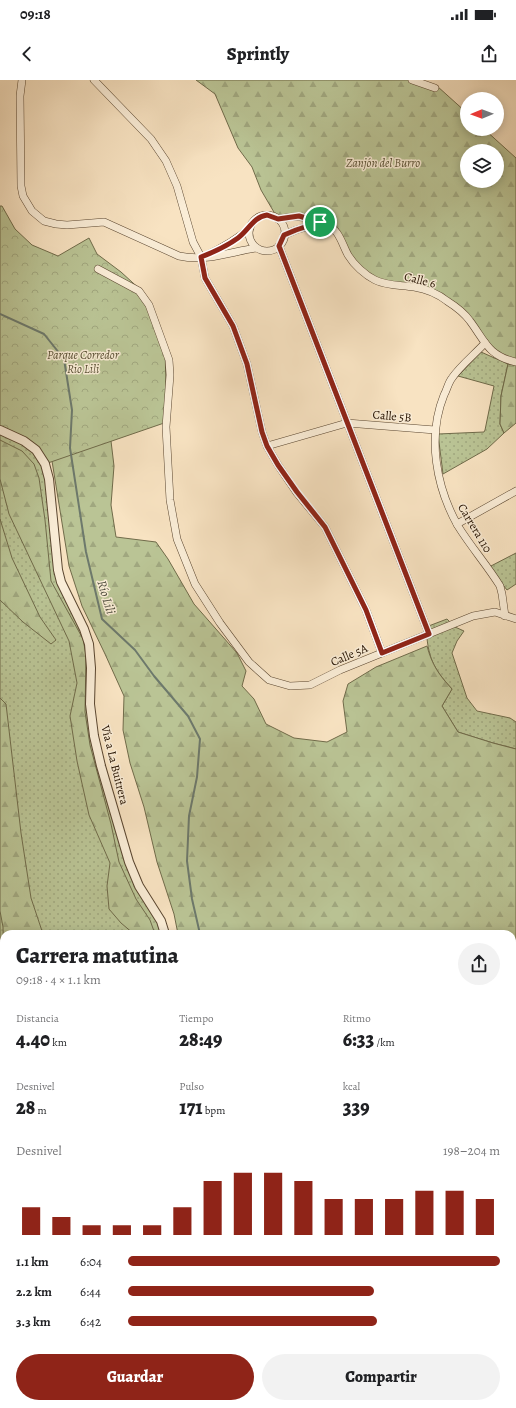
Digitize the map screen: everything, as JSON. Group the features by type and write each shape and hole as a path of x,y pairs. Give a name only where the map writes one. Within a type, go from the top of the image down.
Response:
{"street":[{"path":"22,80 20,96 21,186 23,196 32,211 44,221 67,225 104,222 179,256 188,258 201,257 224,255 240,250 256,248 268,251 274,249 279,246 284,235 283,226 278,219 267,215 262,216 254,221 250,228 239,238 201,257"},
{"path":"94,80 151,139 166,161 177,186 193,242 201,257 205,278 233,326 247,364 262,432 267,446 293,487 325,527 366,610 382,653"},
{"path":"412,80 435,88"},
{"name":"Calle 6","path":"278,219 299,216 320,222 331,228 336,232 348,256 366,274 375,280 386,284 413,287 432,292 448,301 469,319 485,343 495,354 516,362"},
{"path":"284,235 320,222"},
{"path":"250,228 250,239 256,248"},
{"path":"279,246 429,634"},
{"name":"Calle 5A","path":"98,269 139,292 149,305 169,360 170,375 166,427 170,500 177,539 195,584 220,623 249,662 269,680 290,686 310,685 340,670 473,616 495,612 516,619"},
{"name":"Carrera 110","path":"485,343 451,379 439,408 435,430 438,469 446,499 458,524 500,586 505,616"},
{"path":"267,446 347,423"},
{"name":"Calle 5B","path":"347,423 435,430"},
{"name":"Vía a La Buitrera","path":"0,430 24,441 36,450 46,467 58,570 61,582 84,629 89,644 91,668 90,704 94,736 101,766 133,874 161,922 164,930"},
{"path":"458,524 516,491"}],"green space":[{"name":"Zanjón del Burro","path":"196,80 412,80 437,86 460,107 460,136 492,136 501,144 460,144 460,188 504,188 504,147 516,158 516,362 495,354 469,319 432,292 387,284 357,266 337,232 308,219 278,219 261,190 252,167 238,148 215,94"},
{"name":"Parque Corredor Rio Lili","path":"0,206 2,206 15,229 32,245 58,256 89,238 97,254 121,272 144,293 165,349 167,422 45,464 40,456 0,430"},
{"path":"481,352 508,364 501,396 500,424 504,433 487,449 443,474 438,434 484,432 485,430 494,386 458,376"},
{"path":"508,364 516,365 516,423 504,433 500,424 501,396"},
{"path":"0,393 123,428 111,441 114,466 111,505 116,537 156,542 168,559 194,604 237,653 246,671 242,686 254,699 266,724 294,738 327,742 347,732 343,701 348,684 376,667 427,646 436,669 452,689 442,706 458,732 516,749 516,930 177,930 174,914 157,862 144,807 130,763 123,730 124,696 82,606 69,566 52,461"},
{"path":"0,430 24,441 45,464 55,558 84,629 94,736 129,862 163,930 0,930"},
{"path":"0,440 22,451 34,464 39,478 51,581 83,639 86,655 85,712 90,745 111,824 119,862 136,899 150,920 154,930 129,930 109,909 107,886 110,863 89,815 77,761 70,716 77,683 69,641 9,514 0,479"},
{"path":"0,519 12,558 40,617 56,640 51,644 23,622 0,600"},
{"path":"516,553 516,584 507,590 489,567"},
{"path":"447,619 455,627 464,631 457,641 452,653 467,698 477,711 510,718 516,722 516,749 458,732 442,706 452,689 432,661 428,646 426,627"},
{"path":"0,698 6,704 21,833 31,898 42,930 3,930 0,911"}],"waterway":[{"name":"Río Lili","path":"0,314 44,334 64,359 72,410 70,448 86,552 102,619 135,650 154,676 188,716 200,739 197,777 189,816 187,861 192,899 199,930"}],"route":[{"path":"262,216 273,216 278,219 299,216 320,222 284,235 283,241 279,246 429,634 382,653 366,610 325,527 297,492 267,446 262,432 247,364 233,326 205,278 201,257 214,252 239,238 250,228 251,224 257,218 262,216"}]}
